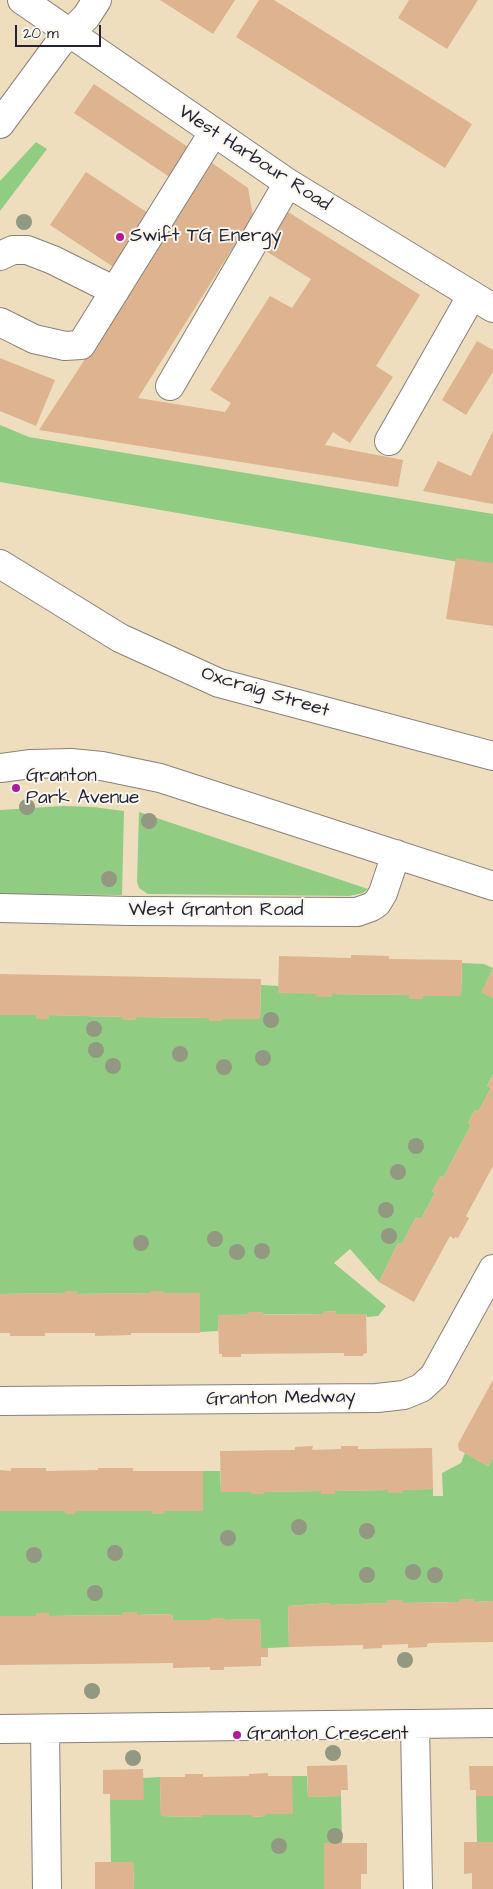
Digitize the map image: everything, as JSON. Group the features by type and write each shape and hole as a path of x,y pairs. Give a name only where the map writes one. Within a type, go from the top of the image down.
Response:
{"street":[{"name":"West Harbour Road","path":"22,0 288,183 482,302"},
{"path":"0,124 59,44 86,17 97,0"},
{"path":"0,322 34,339 65,346 81,345 213,133"},
{"path":"170,386 288,183"},
{"path":"0,256 13,250 27,250 53,260 114,291"},
{"path":"389,441 482,302"},
{"name":"Oxcraig Street","path":"0,564 120,638 219,683 493,756"},
{"path":"0,768 31,764 71,763 160,778 493,886"},
{"name":"West Granton Road","path":"0,908 129,911 357,912 377,903 383,893 396,854"},
{"name":"Granton Medway","path":"0,1401 377,1398 404,1395 421,1388 434,1376 493,1269"},
{"path":"0,1729 493,1723"},
{"path":"415,1724 418,1889"},
{"path":"45,1729 47,1889"}],"green space":[{"path":"36,142 47,149 0,211 0,181"},
{"path":"0,425 29,437 493,514 493,568 0,482"},
{"path":"63,806 124,811 122,895 0,894 0,810"},
{"path":"139,812 368,889 363,893 349,896 148,894 139,888 137,882"},
{"path":"462,963 484,964 493,968 482,992 493,998 493,1074 487,1086 491,1088 478,1112 475,1110 468,1123 471,1125 443,1178 441,1176 432,1191 435,1193 421,1219 416,1217 402,1244 398,1243 379,1282 350,1249 334,1263 386,1306 378,1316 367,1317 366,1314 336,1314 336,1311 323,1312 323,1314 219,1315 218,1331 200,1332 162,1291 150,1291 150,1293 77,1294 76,1291 65,1291 65,1293 0,1294 0,1013 36,1015 36,1019 49,1019 49,1015 122,1017 122,1019 135,1020 136,1017 209,1018 210,1021 222,1021 222,1019 260,1019 261,985 278,986 317,994 317,997 331,997 332,994 409,995 409,999 423,996 461,996"},
{"path":"465,1453 488,1466 493,1458 493,1601 474,1602 473,1599 459,1599 459,1602 403,1603 403,1600 388,1600 387,1603 331,1605 330,1603 288,1606 289,1647 268,1648 261,1648 260,1619 225,1620 224,1618 211,1618 211,1620 173,1620 172,1614 137,1615 137,1612 124,1612 123,1615 49,1616 49,1613 37,1613 36,1616 0,1616 0,1511 65,1511 75,1514 75,1511 152,1511 153,1514 164,1514 164,1511 203,1511 203,1471 220,1471 221,1492 264,1494 264,1492 321,1491 321,1494 334,1494 335,1491 433,1489 433,1496 443,1496 442,1473 461,1463"},
{"path":"292,1776 307,1776 308,1797 341,1796 342,1843 324,1844 324,1889 134,1889 133,1862 111,1862 110,1800 143,1800 143,1778 160,1777 161,1816 252,1815 253,1817 265,1816 265,1814 292,1814"},
{"path":"476,1796 493,1796 493,1842 477,1842"}],"building":[{"path":"160,0 235,0 213,34"},
{"path":"259,0 274,0 472,124 445,168 236,37"},
{"path":"409,0 478,0 447,49 398,18"},
{"path":"94,84 197,153 177,182 74,113"},
{"path":"212,163 248,188 253,216 138,398 225,412 231,403 210,390 270,296 292,308 311,279 264,250 288,212 420,295 376,366 393,377 350,443 333,432 325,445 403,460 398,487 39,430"},
{"path":"86,172 154,217 118,270 50,225"},
{"path":"477,341 493,350 493,372 466,415 442,400"},
{"path":"0,358 55,380 36,426 0,411"},
{"path":"493,431 493,504 423,491 438,461 471,476"},
{"path":"456,558 493,563 493,626 446,619"},
{"path":"351,955 389,956 389,959 462,960 461,996 423,996 423,999 409,999 409,995 332,994 332,997 316,997 317,994 278,993 279,956 351,958"},
{"path":"493,969 493,998 481,992"},
{"path":"0,974 261,979 260,1019 222,1019 222,1021 210,1021 209,1018 136,1017 135,1020 122,1019 122,1017 49,1015 49,1019 36,1019 36,1015 0,1015"},
{"path":"493,1074 493,1166 466,1216 469,1218 458,1238 455,1237 454,1239 450,1236 414,1302 379,1282 398,1243 402,1244 416,1217 421,1219 435,1193 432,1191 440,1176 443,1178 471,1125 468,1123 475,1110 478,1112 491,1088 487,1086"},
{"path":"65,1291 77,1291 77,1294 150,1293 150,1291 200,1293 200,1333 131,1333 131,1335 95,1336 95,1333 45,1333 45,1336 10,1336 10,1333 0,1333 0,1294 65,1293"},
{"path":"336,1311 336,1314 366,1314 367,1353 363,1354 363,1356 344,1356 344,1353 241,1354 241,1357 222,1357 222,1354 219,1354 218,1315 248,1315 248,1312 263,1312 263,1315 323,1314 323,1312"},
{"path":"493,1380 493,1458 488,1466 459,1450 458,1444"},
{"path":"313,1446 312,1450 341,1449 341,1446 358,1446 358,1449 432,1448 433,1489 403,1490 403,1493 388,1493 388,1490 335,1491 335,1494 321,1494 321,1491 264,1492 264,1494 221,1492 220,1451 295,1450 295,1447"},
{"path":"11,1468 46,1468 46,1471 133,1468 133,1471 203,1471 203,1511 164,1511 164,1514 152,1514 152,1511 75,1511 75,1514 65,1514 65,1511 0,1511 0,1470 11,1471"},
{"path":"459,1599 474,1599 474,1602 493,1601 493,1642 430,1643 427,1644 427,1647 408,1648 408,1644 382,1645 382,1648 363,1649 363,1645 289,1647 288,1606 331,1603 331,1605 387,1603 387,1600 403,1600 403,1603 459,1602"},
{"path":"124,1612 137,1612 137,1615 172,1614 173,1620 211,1620 211,1618 225,1618 225,1620 260,1619 261,1648 268,1648 268,1657 261,1657 261,1666 224,1667 224,1670 210,1670 210,1667 173,1668 173,1663 0,1665 0,1616 36,1616 36,1613 49,1613 49,1616 123,1615"},
{"path":"347,1765 348,1790 341,1790 341,1796 308,1797 307,1766"},
{"path":"469,1766 493,1766 493,1796 476,1796 476,1790 470,1790"},
{"path":"143,1769 144,1800 110,1800 110,1794 103,1794 103,1770"},
{"path":"268,1773 268,1776 292,1776 293,1814 265,1814 265,1816 252,1817 252,1815 161,1816 160,1777 185,1777 185,1774 203,1774 203,1777 249,1776 249,1774"},
{"path":"464,1842 493,1842 493,1889 472,1889 472,1873 464,1874"},
{"path":"324,1843 367,1843 367,1874 361,1874 361,1889 324,1889"},
{"path":"95,1862 133,1862 134,1889 95,1889"}],"place":[{"name":"Swift TG Energy","path":"120,237"},
{"name":"Granton Park Avenue","path":"16,788"},
{"name":"Granton Crescent","path":"237,1735"}]}
